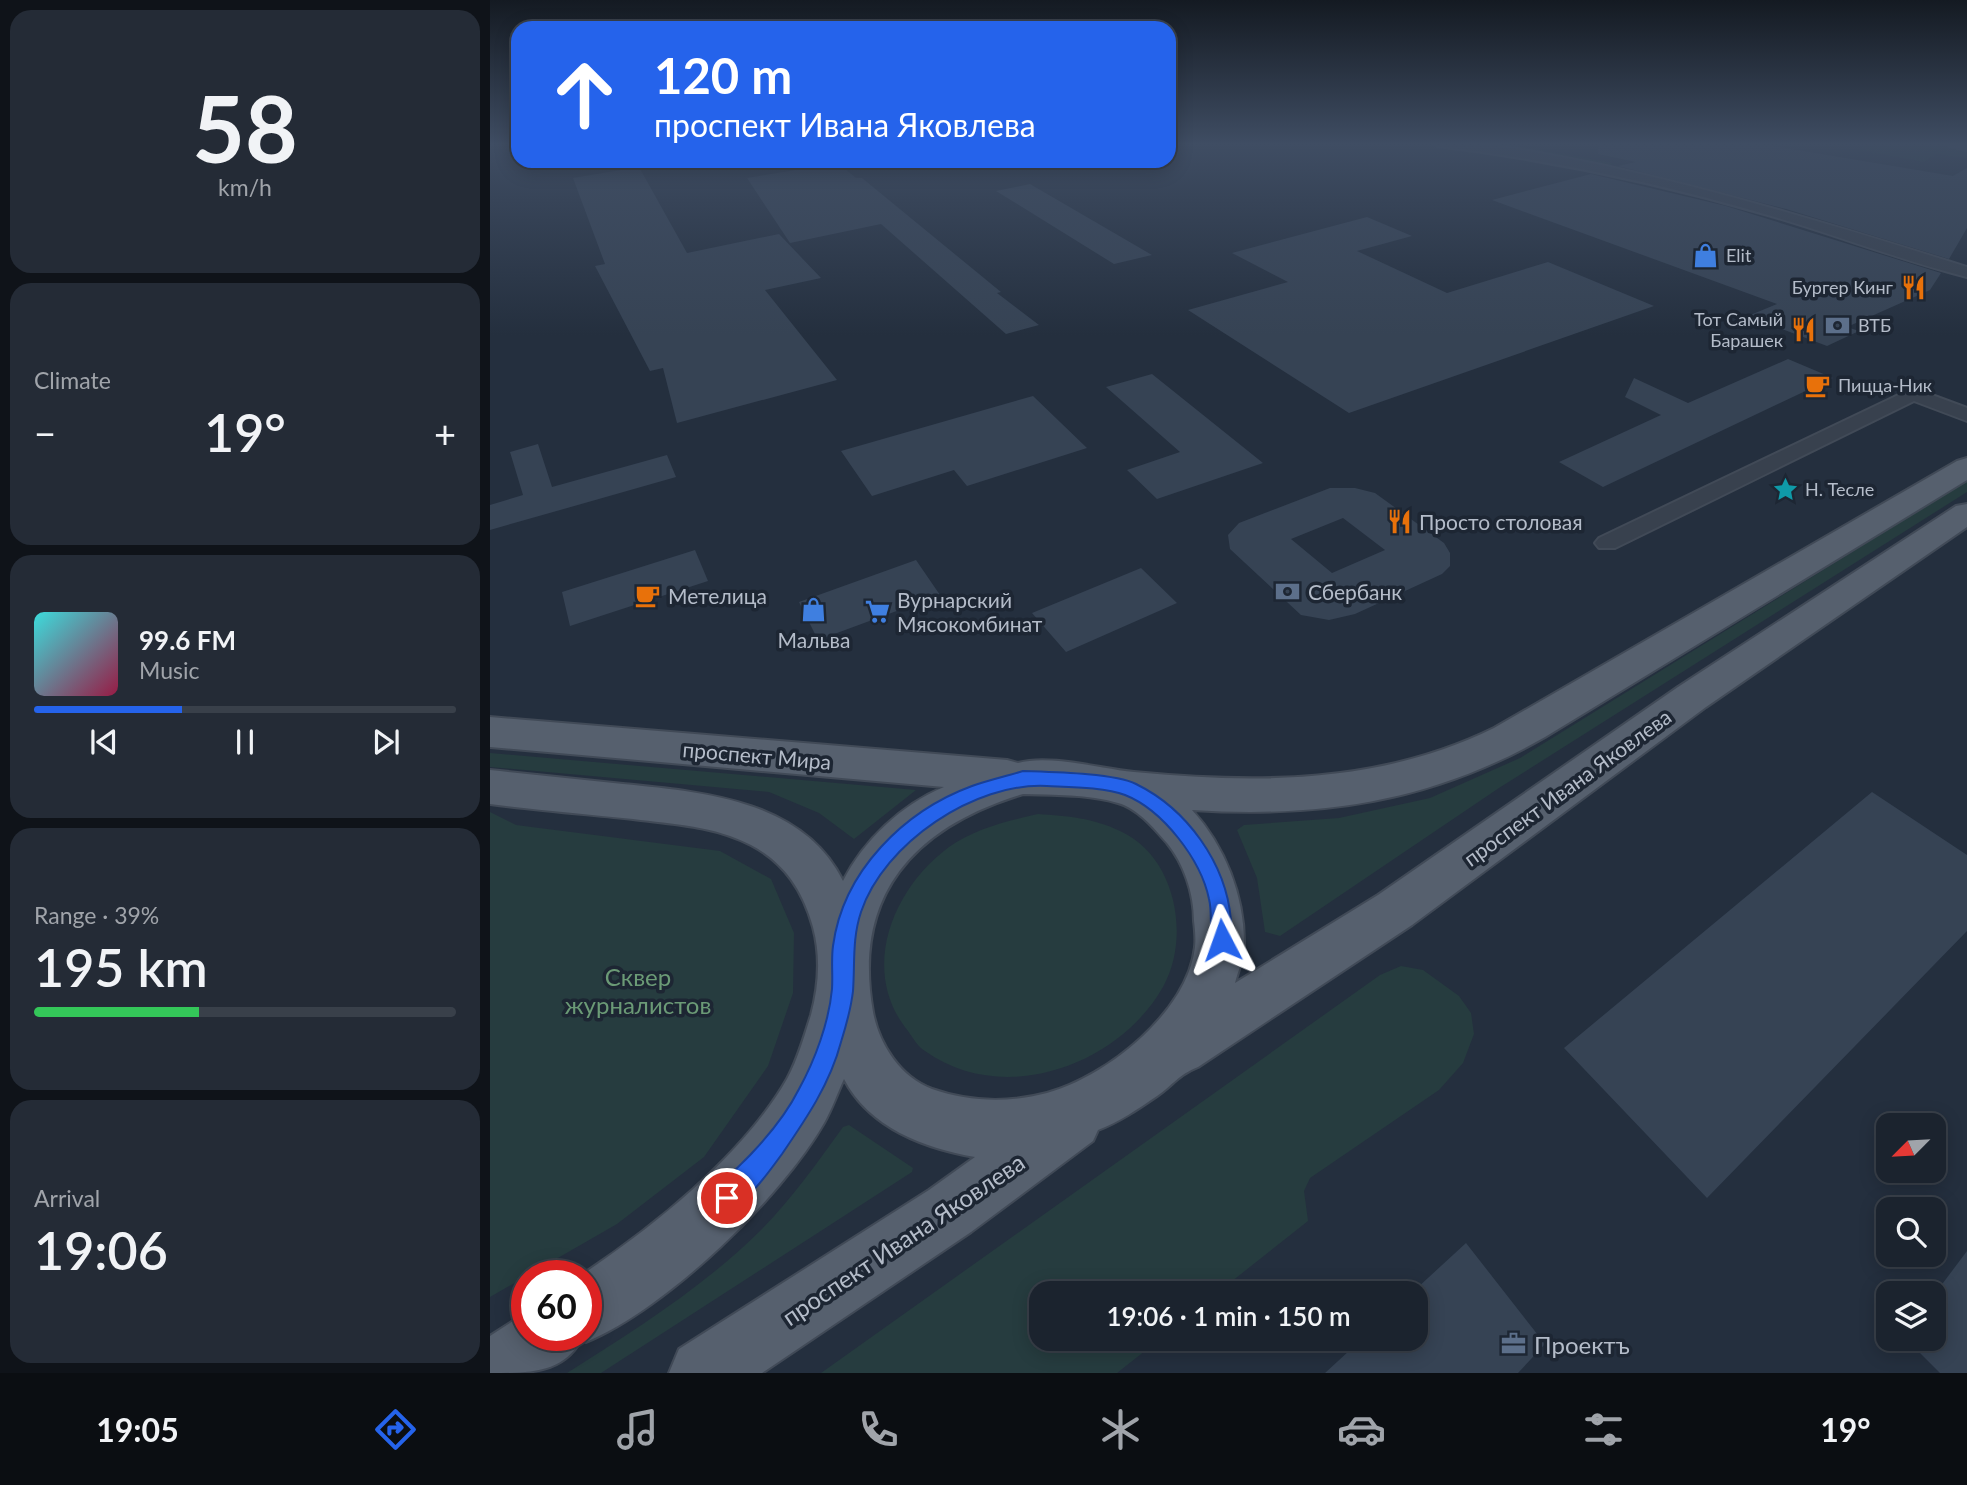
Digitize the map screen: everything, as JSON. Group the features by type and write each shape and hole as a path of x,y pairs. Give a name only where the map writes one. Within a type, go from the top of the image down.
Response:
{"main road":[{"path":"1129,789 1286,796 1391,782 1440,769 1490,748 1525,728 1967,467"},
{"name":"проспект Ивана Яковлева","path":"703,1373 950,1211 1165,1056 1395,910 1692,697 1967,513"},
{"name":"проспект Мира","path":"490,732 1078,781 1129,789"},
{"path":"602,1299 709,1217 763,1159 807,1099 830,1045 851,910 870,873 898,840 934,813 977,791 1023,778"},
{"path":"490,787 674,807 722,815 763,829 789,845 811,868 829,901 852,1034 868,1071 898,1102 948,1124 995,1129 1047,1122 1100,1101"},
{"path":"1129,789 1166,812 1189,837 1207,866 1219,899 1222,940 1212,982 1193,1019 1165,1056"},
{"path":"494,1373 526,1351"}],"street":[{"path":"1752,207 1967,272"},
{"path":"1606,544 1913,394 1967,415"}],"green space":[{"path":"1967,481 1967,492 1499,788 1280,936 1265,932 1257,878 1237,830 1244,825 1339,818 1430,798 1520,758"},
{"path":"490,753 916,790 854,839 819,813 769,792 490,767"},
{"name":"Сквер журналистов","path":"490,812 516,825 720,851 771,879 794,933 793,993 768,1066 704,1157 617,1224 554,1260 511,1260 511,1285 490,1297"},
{"path":"1038,814 1100,823 1139,843 1154,859 1166,878 1173,900 1176,945 1171,967 1163,987 1143,1015 1118,1038 1088,1057 1056,1070 1023,1076 989,1076 956,1068 920,1047 893,1008 886,983 884,957 889,932 898,908 912,885 949,847 981,830"},
{"path":"1401,966 1423,970 1459,996 1471,1013 1474,1034 1463,1063 1439,1090 1310,1178 1304,1191 1308,1221 1232,1281 1029,1281 1029,1351 1145,1351 1117,1373 821,1373 1380,975"},
{"path":"849,1125 913,1168 912,1172 601,1373 567,1373 667,1307 738,1252 782,1207 843,1127"}],"building":[{"path":"584,207 661,207 687,253 779,234 821,278 765,290 837,380 677,423 663,368 650,371 595,266 605,264"},
{"path":"766,207 897,207 1001,292 997,293 1039,325 1006,334 881,224 790,243"},
{"path":"1022,207 1070,207 1152,255 1114,264"},
{"path":"1511,207 1729,207 1941,273 1930,290 1847,327 1859,331 1827,346 1748,316 1777,304"},
{"path":"1778,207 1967,207 1967,228 1949,259"},
{"path":"1367,217 1412,236 1357,251 1447,293 1548,262 1654,306 1349,413 1188,310 1288,282 1232,253"},
{"path":"1788,359 1833,378 1603,487 1559,462 1661,415 1625,397 1634,378 1688,403"},
{"path":"1152,374 1263,463 1157,499 1127,470 1180,452 1106,387"},
{"path":"1033,396 1087,448 967,486 954,470 872,496 841,451"},
{"path":"538,444 552,487 667,455 676,477 490,530 490,505 523,495 510,452"},
{"path":"1330,488 1355,488 1375,493 1444,543 1450,553 1450,566 1442,574 1355,614 1329,620 1301,615 1230,549 1228,535 1239,523","holes":["1343,518 1385,550 1332,573 1291,539"]},
{"path":"695,550 708,581 570,626 562,592"},
{"path":"916,560 940,595 818,640 799,602"},
{"path":"1141,568 1177,603 1066,652 1032,613"},
{"path":"1872,792 1967,855 1967,931 1707,1198 1564,1048"},
{"path":"1466,1243 1545,1344 1518,1373 1325,1373 1349,1351 1428,1351 1428,1281 1425,1281"},
{"path":"1967,1251 1967,1373 1940,1373 1918,1351 1946,1351 1944,1281"}],"place":[{"name":"Elit","path":"1706,255"},
{"name":"Бургер Кинг","path":"1913,287"},
{"name":"ВТБ","path":"1838,325"},
{"name":"Тот Самый Барашек","path":"1803,329"},
{"name":"Пицца-Ник","path":"1818,385"},
{"name":"Н. Тесле","path":"1785,489"},
{"name":"Просто столовая","path":"1399,521"},
{"name":"Сбербанк","path":"1288,591"},
{"name":"Метелица","path":"648,595"},
{"name":"Мальва","path":"814,610"},
{"name":"Вурнарский Мясокомбинат","path":"877,611"},
{"name":"Проектъ","path":"1514,1344"}],"route":[{"path":"727,1198 763,1159 807,1099 830,1045 842,992 843,946 851,910 870,873 898,840 934,813 977,791 1023,778 1078,781 1129,789 1166,812 1189,837 1207,866 1219,899 1222,940"}]}
